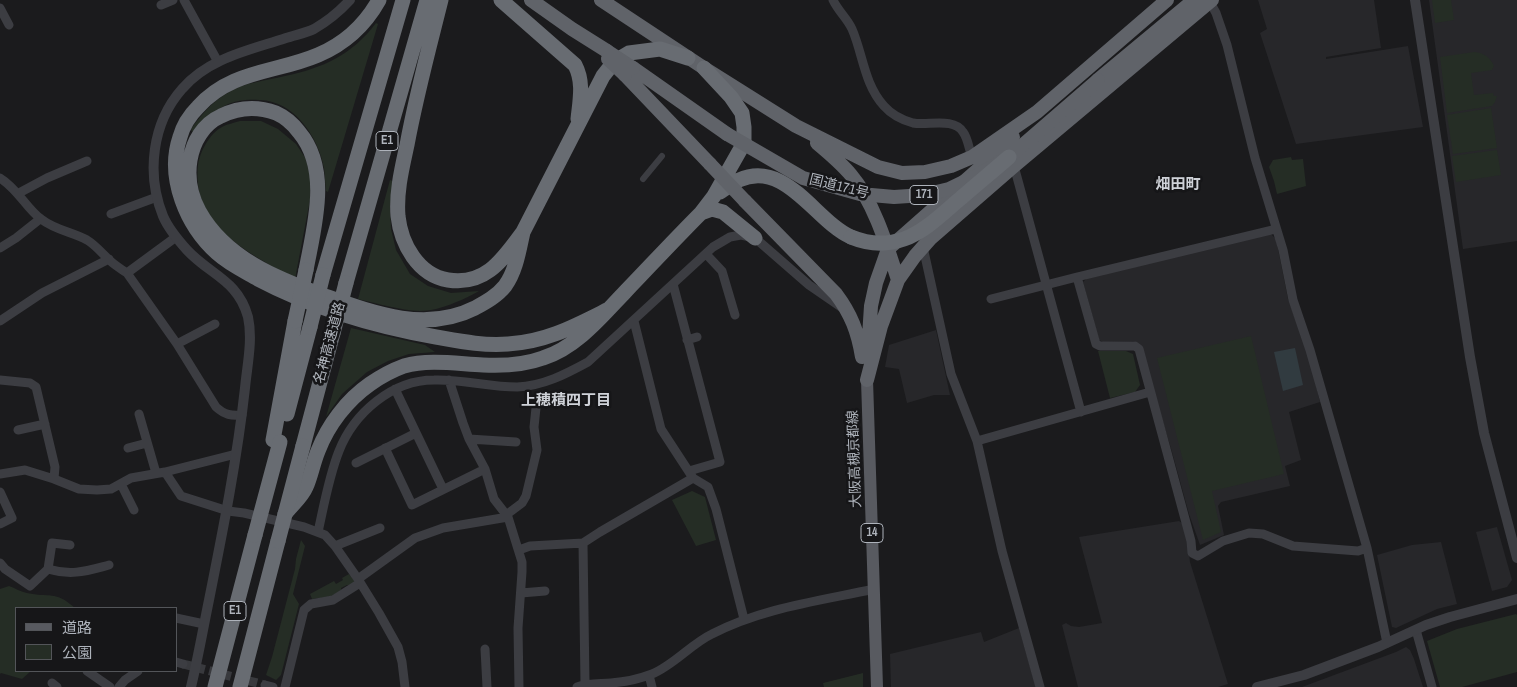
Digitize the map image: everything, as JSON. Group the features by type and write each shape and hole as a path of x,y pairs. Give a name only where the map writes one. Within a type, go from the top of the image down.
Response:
{"highway":[{"path":"379,0 372,13 360,26 332,48 299,62 235,80 219,89 194,112 179,138 176,153 176,169 183,204 203,239 218,254 238,268 283,292 344,316 417,334 480,344 527,342 550,337 609,309"},
{"name":"名神高速道路","path":"276,441 403,0"},
{"path":"501,0 575,65 580,75 581,86 578,125"},
{"name":"国道171号","path":"531,0 605,52 629,72 727,134 803,178 860,194 894,197 924,194 949,188 1011,162 1098,80 1194,0"},
{"name":"国道171号","path":"601,0 796,126 878,167 902,173 925,172 951,166 972,157 1038,112 1162,2"},
{"path":"436,1 402,165 398,195 398,216 401,234 408,251 418,264 430,274 446,280 472,280 484,275 508,253 523,232 603,76 614,62 629,53 660,49 688,58"},
{"name":"名神高速道路","path":"240,687 346,283 436,1"},
{"path":"714,196 740,180 758,176 778,180 794,190 827,220 851,237 864,242 882,243 903,239 916,233 940,216 1011,162 1211,1"},
{"path":"285,514 305,489 318,450 328,429 355,396 370,384 404,366 423,363 504,366 544,358 561,351 576,341 609,309 701,213 714,196 744,143 742,113 731,97 704,68"},
{"path":"629,72 710,164 836,294 856,327 867,380"},
{"path":"276,441 295,321 306,270 316,210 317,180 315,164 310,148 302,135 293,124 280,115 265,110 249,108 234,110 219,116 207,126 198,137 188,168 194,202 213,233 226,246 264,271 292,285 365,311 390,317 429,320 447,318 479,306 493,297 505,285 512,272 523,232"},
{"path":"867,380 871,306 876,283 888,249 992,158 1038,112"},
{"path":"796,126 853,176 875,216 898,280"},
{"path":"867,380 881,326 898,280 923,247 1011,162"},
{"path":"701,213 712,209 723,212 755,238"},
{"name":"E1","path":"216,687 256,532 276,441"}],"main road":[{"name":"大阪高槻京都線","path":"867,380 878,687"}],"street":[{"path":"161,5 173,0"},
{"path":"184,0 218,62"},
{"path":"191,687 228,511 242,415 250,336 248,318 242,301 232,286 189,252 176,237 164,217 157,197 154,166 155,142 165,114 182,89 205,68 227,57 313,30 337,14 350,0"},
{"path":"833,0 850,26 870,85 885,107 900,118 912,123 948,123 958,126 964,132 972,157"},
{"path":"1415,0 1470,357 1482,423 1517,558"},
{"path":"1211,1 1219,18 1227,45 1255,158 1284,250 1294,300 1367,548 1387,643"},
{"path":"0,8 9,25"},
{"path":"643,179 662,156"},
{"path":"19,193 47,178 87,161"},
{"path":"1011,162 1081,412"},
{"path":"0,178 19,193 40,219 59,230 72,233 90,242 115,265 127,272 177,344 216,407 222,413 231,416 242,415"},
{"path":"110,214 157,197"},
{"path":"0,248 40,219"},
{"path":"991,299 1276,229"},
{"path":"318,532 332,471 339,450 352,425 371,405 395,389 414,382 449,380 493,386 519,387 543,382 566,374 588,362 713,247 730,237 741,235 755,238 850,316"},
{"path":"127,272 176,237"},
{"path":"923,247 951,374 977,441 1002,551 1040,687"},
{"path":"706,254 722,271 735,315"},
{"path":"0,321 42,293 108,259"},
{"path":"1077,277 1096,344 1100,346 1135,346 1139,349 1191,541 1192,553 1198,556 1223,542 1249,533 1263,534 1293,546 1358,551 1367,548"},
{"path":"519,550 530,546 583,543 691,474 720,462 673,284"},
{"path":"634,321 661,429 691,474 708,487 744,619"},
{"path":"177,344 215,324"},
{"path":"687,340 697,337"},
{"path":"0,380 30,383 36,388 55,467 54,479"},
{"path":"449,380 469,439 485,469 494,499 507,516 519,550 522,572 517,642 519,687"},
{"path":"395,389 443,489"},
{"path":"977,441 1150,392"},
{"path":"285,687 304,610 311,604 333,600 420,536 460,524 507,516 522,503 526,496 537,450 534,427 536,408"},
{"path":"139,414 146,443 161,473 181,496 228,511 244,513 325,535 335,546 359,581 398,648 405,687"},
{"path":"18,430 45,424"},
{"path":"356,463 416,433"},
{"path":"469,439 516,442"},
{"path":"128,448 146,443"},
{"path":"385,448 412,505 485,469"},
{"path":"0,474 25,470 79,489 111,489 131,478 161,473 236,454"},
{"path":"121,484 134,510"},
{"path":"0,492 12,518 0,524"},
{"path":"335,546 380,528"},
{"path":"2,568 30,586 48,569 52,543 70,545"},
{"path":"583,543 581,686 610,685 648,675 661,669 710,635 744,619 874,589"},
{"path":"48,569 57,572 74,573 109,565"},
{"path":"521,593 545,591"},
{"path":"1257,687 1304,675 1450,617 1517,599"},
{"path":"178,618 204,624"},
{"path":"1416,630 1432,687"},
{"path":"485,649 487,687"},
{"path":"88,672 110,687"},
{"path":"120,687 125,680 137,672"},
{"path":"648,675 652,687"}],"shaded area":[{"path":"1258,0 1374,0 1381,48 1326,57 1326,59 1408,46 1423,127 1296,144 1260,33 1267,29"},
{"path":"1429,0 1517,0 1517,241 1463,249"},
{"path":"1270,233 1276,239 1288,299 1309,355 1320,402 1289,412 1301,460 1285,466 1290,486 1221,502 1218,506 1224,535 1200,545 1189,514 1140,346 1134,341 1103,342 1099,340 1083,282 1087,278"},
{"path":"936,330 950,395 934,395 907,403 899,369 885,367 889,345"},
{"path":"1295,348 1303,385 1283,391 1274,352"},
{"path":"1179,521 1182,523 1187,535 1190,562 1228,684 1218,687 1078,687 1062,625 1066,623 1079,627 1102,623 1079,537"},
{"path":"1497,527 1512,580 1507,587 1492,591 1476,532"},
{"path":"1441,542 1457,604 1437,609 1396,628 1392,627 1377,555 1412,545"},
{"path":"1019,628 1036,687 891,687 890,654 981,632 984,642"},
{"path":"1406,647 1410,650 1414,659 1423,687 1302,687 1396,652"}],"green space":[{"path":"1432,0 1451,0 1454,20 1435,23"},
{"path":"376,23 378,24 328,192 326,191 321,156 316,144 302,122 284,107 260,100 234,102 208,117 192,132 191,129 203,114 226,94 247,84 299,73 324,64 347,52"},
{"path":"1474,52 1486,56 1494,66 1492,70 1471,73 1474,95 1493,93 1494,96 1497,96 1495,102 1492,106 1447,113 1440,57"},
{"path":"1491,108 1497,148 1453,154 1447,115"},
{"path":"240,121 261,121 278,129 296,144 306,159 311,181 310,200 295,279 260,259 227,236 214,221 204,205 198,187 198,165 203,149 217,130"},
{"path":"1497,150 1501,175 1456,182 1452,156"},
{"path":"1291,157 1292,160 1303,159 1306,186 1277,194 1269,167 1273,160"},
{"path":"390,180 395,182 390,205 391,229 396,250 410,274 428,286 451,293 479,291 443,307 427,311 397,308 358,299"},
{"path":"351,328 425,345 435,352 409,354 388,361 367,372 342,394 326,417"},
{"path":"1251,336 1284,474 1212,491 1221,532 1203,540 1157,358"},
{"path":"1098,351 1126,351 1133,354 1140,385 1135,392 1110,398"},
{"path":"692,491 705,497 716,540 696,546 672,500"},
{"path":"301,540 305,546 293,594 299,604 281,675 276,680 266,675"},
{"path":"349,574 354,583 341,588 341,590 330,597 312,599 310,594 334,581 336,584"},
{"path":"9,586 22,592 57,597 74,607 15,607 15,672 30,672 22,679 0,674 0,589"},
{"path":"1516,614 1517,672 1462,687 1440,687 1427,641 1457,629"},
{"path":"863,673 863,687 824,687 823,683"}],"tunnel":[{"path":"183,664 265,685"}],"district":[{"name":"畑田町","path":"1178,185"},
{"name":"上穂積四丁目","path":"566,401"}]}
